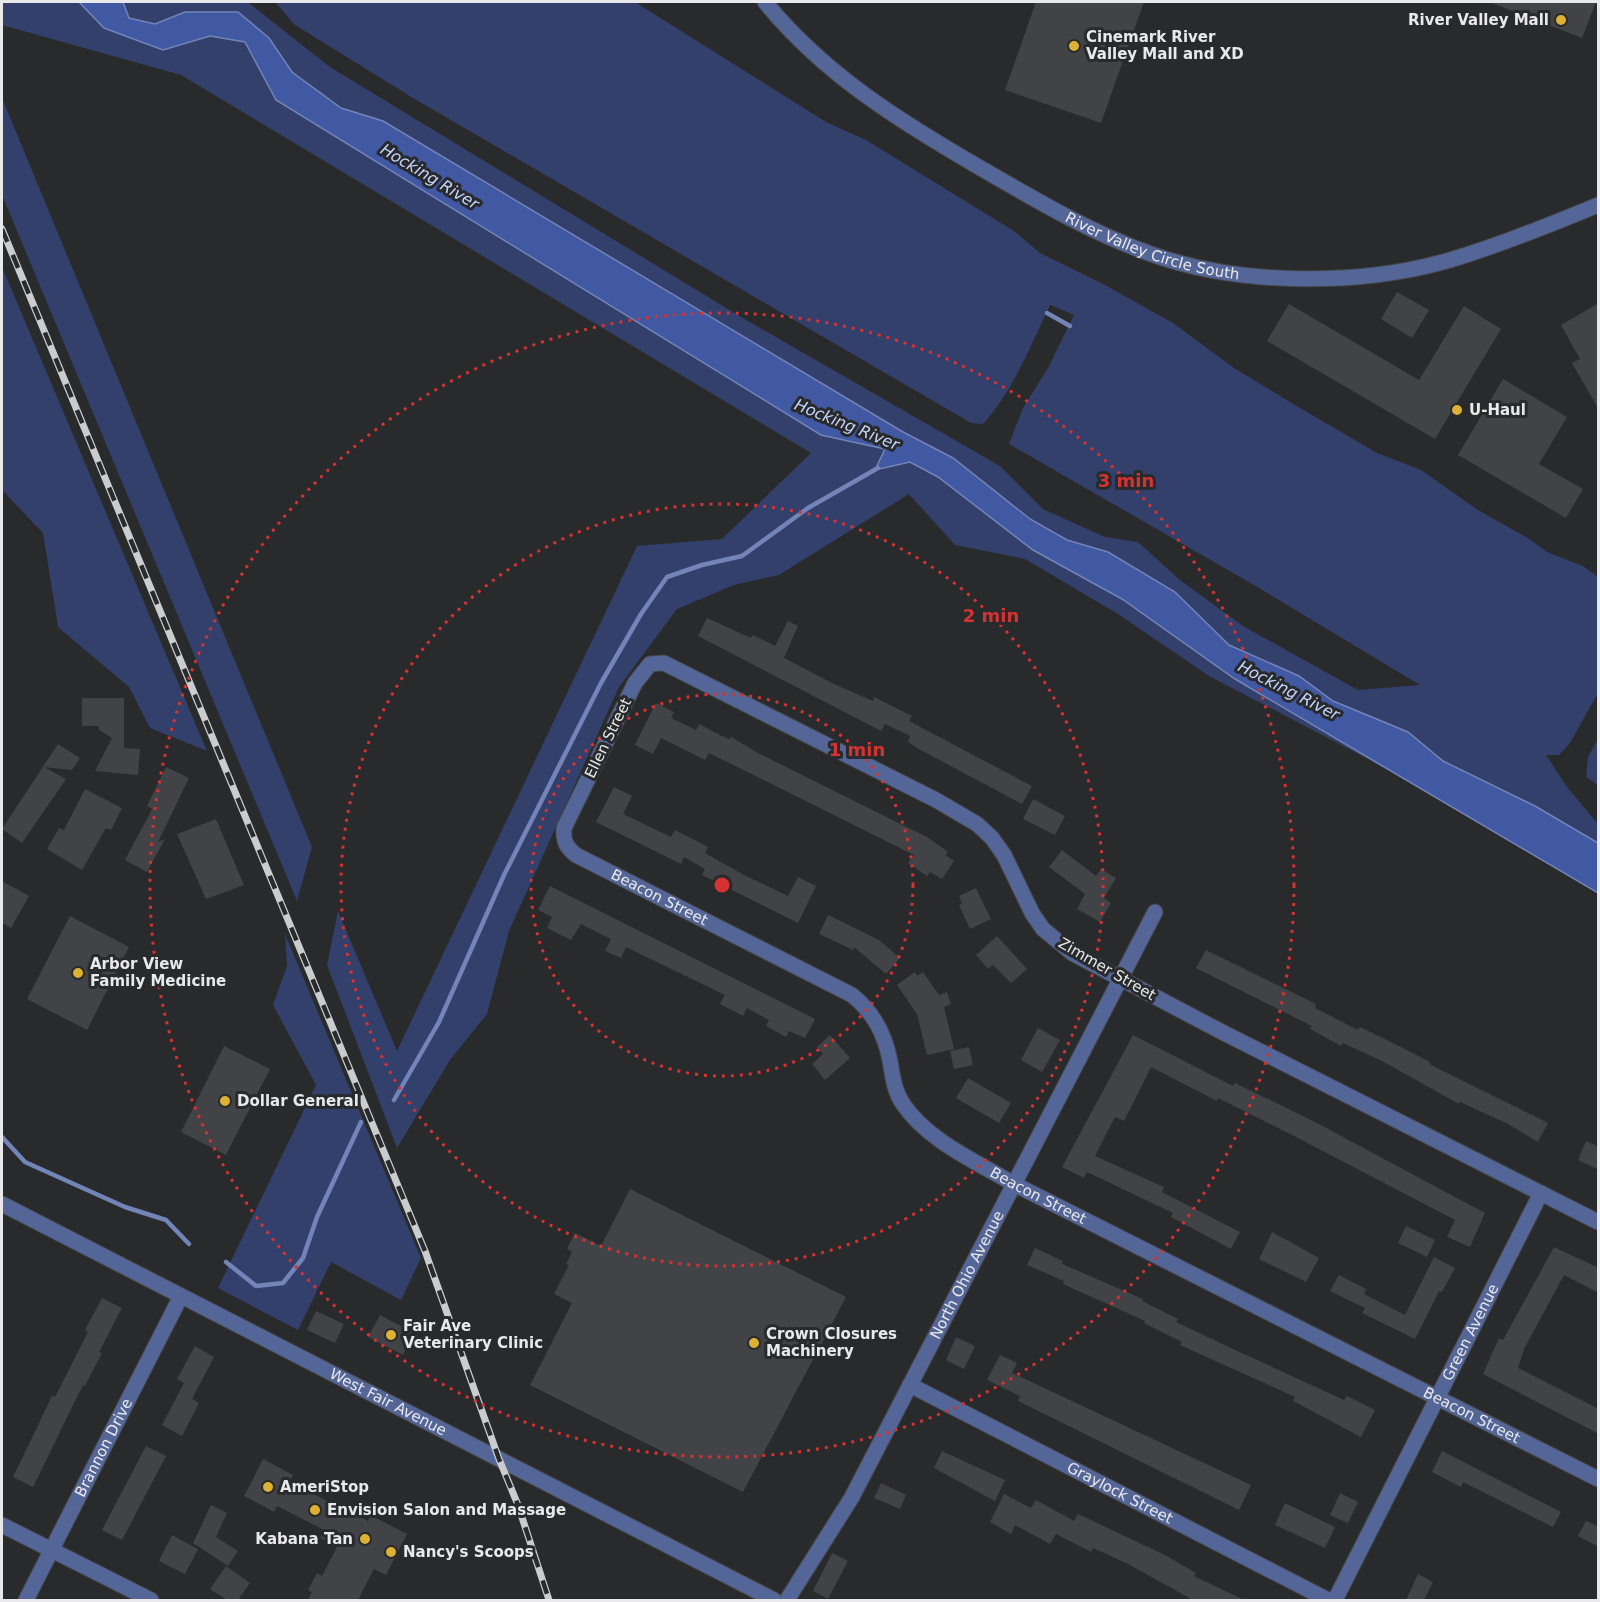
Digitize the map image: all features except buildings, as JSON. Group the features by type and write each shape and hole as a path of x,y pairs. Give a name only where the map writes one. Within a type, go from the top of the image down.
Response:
{"street":[{"name":"River Valley Circle South","path":"765,2 819,60 893,116 1061,214 1111,238 1172,261 1228,273 1298,278 1333,278 1402,270 1451,260 1599,205"},
{"name":"Ellen Street","path":"564,828 635,683 650,664 664,663"},
{"name":"Zimmer Street","path":"664,663 936,800 977,824 992,838 1004,855 1025,900 1043,929 1072,953 1599,1222"},
{"name":"Beacon Street","path":"564,828 563,838 568,848 576,855 852,995 863,1004 881,1028 897,1093 917,1122 935,1136 1014,1184 1599,1479"},
{"name":"North Ohio Avenue","path":"788,1600 852,1497 1155,912"},
{"name":"Green Avenue","path":"1335,1600 1541,1193"},
{"name":"West Fair Avenue","path":"2,1204 774,1600"},
{"name":"Brannon Drive","path":"26,1600 181,1296"},
{"name":"Graylock Street","path":"910,1385 1328,1600"},
{"path":"2,1525 152,1600"}],"shaded area":[{"path":"2,2 250,2 330,67 741,317 1000,466 1043,509 1105,537 1138,542 1180,580 1243,626 1358,690 1420,685 1254,585 1009,444 1023,408 1048,368 1074,315 1050,305 1021,367 994,411 983,424 971,423 413,98 295,25 275,2 635,2 826,122 866,140 1014,231 1040,253 1105,285 1173,323 1234,368 1295,405 1377,453 1421,470 1478,510 1528,538 1547,552 1583,566 1598,577 1598,693 1570,743 1559,755 1546,755 1567,787 1598,824 1598,893 1368,759 1209,676 1118,614 1025,559 955,545 909,494 779,575 734,585 677,609 619,687 509,931 487,1014 450,1060 397,1148 327,965 338,911 397,1051 637,546 722,539 811,453 181,75 2,25"},
{"path":"2,98 312,847 297,901 2,195"},
{"path":"2,267 207,751 150,728 129,687 58,627 43,533 2,490"},
{"path":"1598,739 1598,785 1586,777 1588,757"},
{"path":"285,934 421,1258 401,1300 331,1262 298,1330 218,1288 316,1085 273,1005 287,966"}],"water":[{"name":"Hocking River","path":"79,2 123,2 129,18 155,24 185,12 238,12 269,38 292,72 341,108 383,121 903,432 953,458 1030,519 1067,540 1108,552 1175,592 1229,645 1299,676 1333,701 1408,732 1443,761 1535,806 1598,843 1598,893 1235,679 1122,599 1033,550 938,477 910,462 875,470 885,449 821,435 276,100 245,42 210,36 163,50 104,28"}],"waterway":[{"path":"1047,313 1070,326"},
{"path":"394,1100 439,1022 504,875 601,683 641,614 667,577 702,565 742,556 808,508 878,468"},
{"path":"226,1262 256,1286 283,1283 303,1258 317,1217 361,1122"},
{"path":"2,1137 25,1162 125,1207 166,1220 189,1244"}],"railway":[{"path":"2,229 425,1251 499,1459 518,1505 549,1600"}],"place":[{"name":"River Valley Mall","path":"1561,20"},
{"name":"Cinemark River Valley Mall and XD","path":"1074,46"},
{"name":"U-Haul","path":"1457,410"},
{"name":"Arbor View Family Medicine","path":"78,973"},
{"name":"Dollar General","path":"225,1101"},
{"name":"Fair Ave Veterinary Clinic","path":"391,1335"},
{"name":"Crown Closures Machinery","path":"754,1343"},
{"name":"AmeriStop","path":"268,1487"},
{"name":"Envision Salon and Massage","path":"315,1510"},
{"name":"Kabana Tan","path":"365,1539"},
{"name":"Nancy's Scoops","path":"391,1552"}]}
